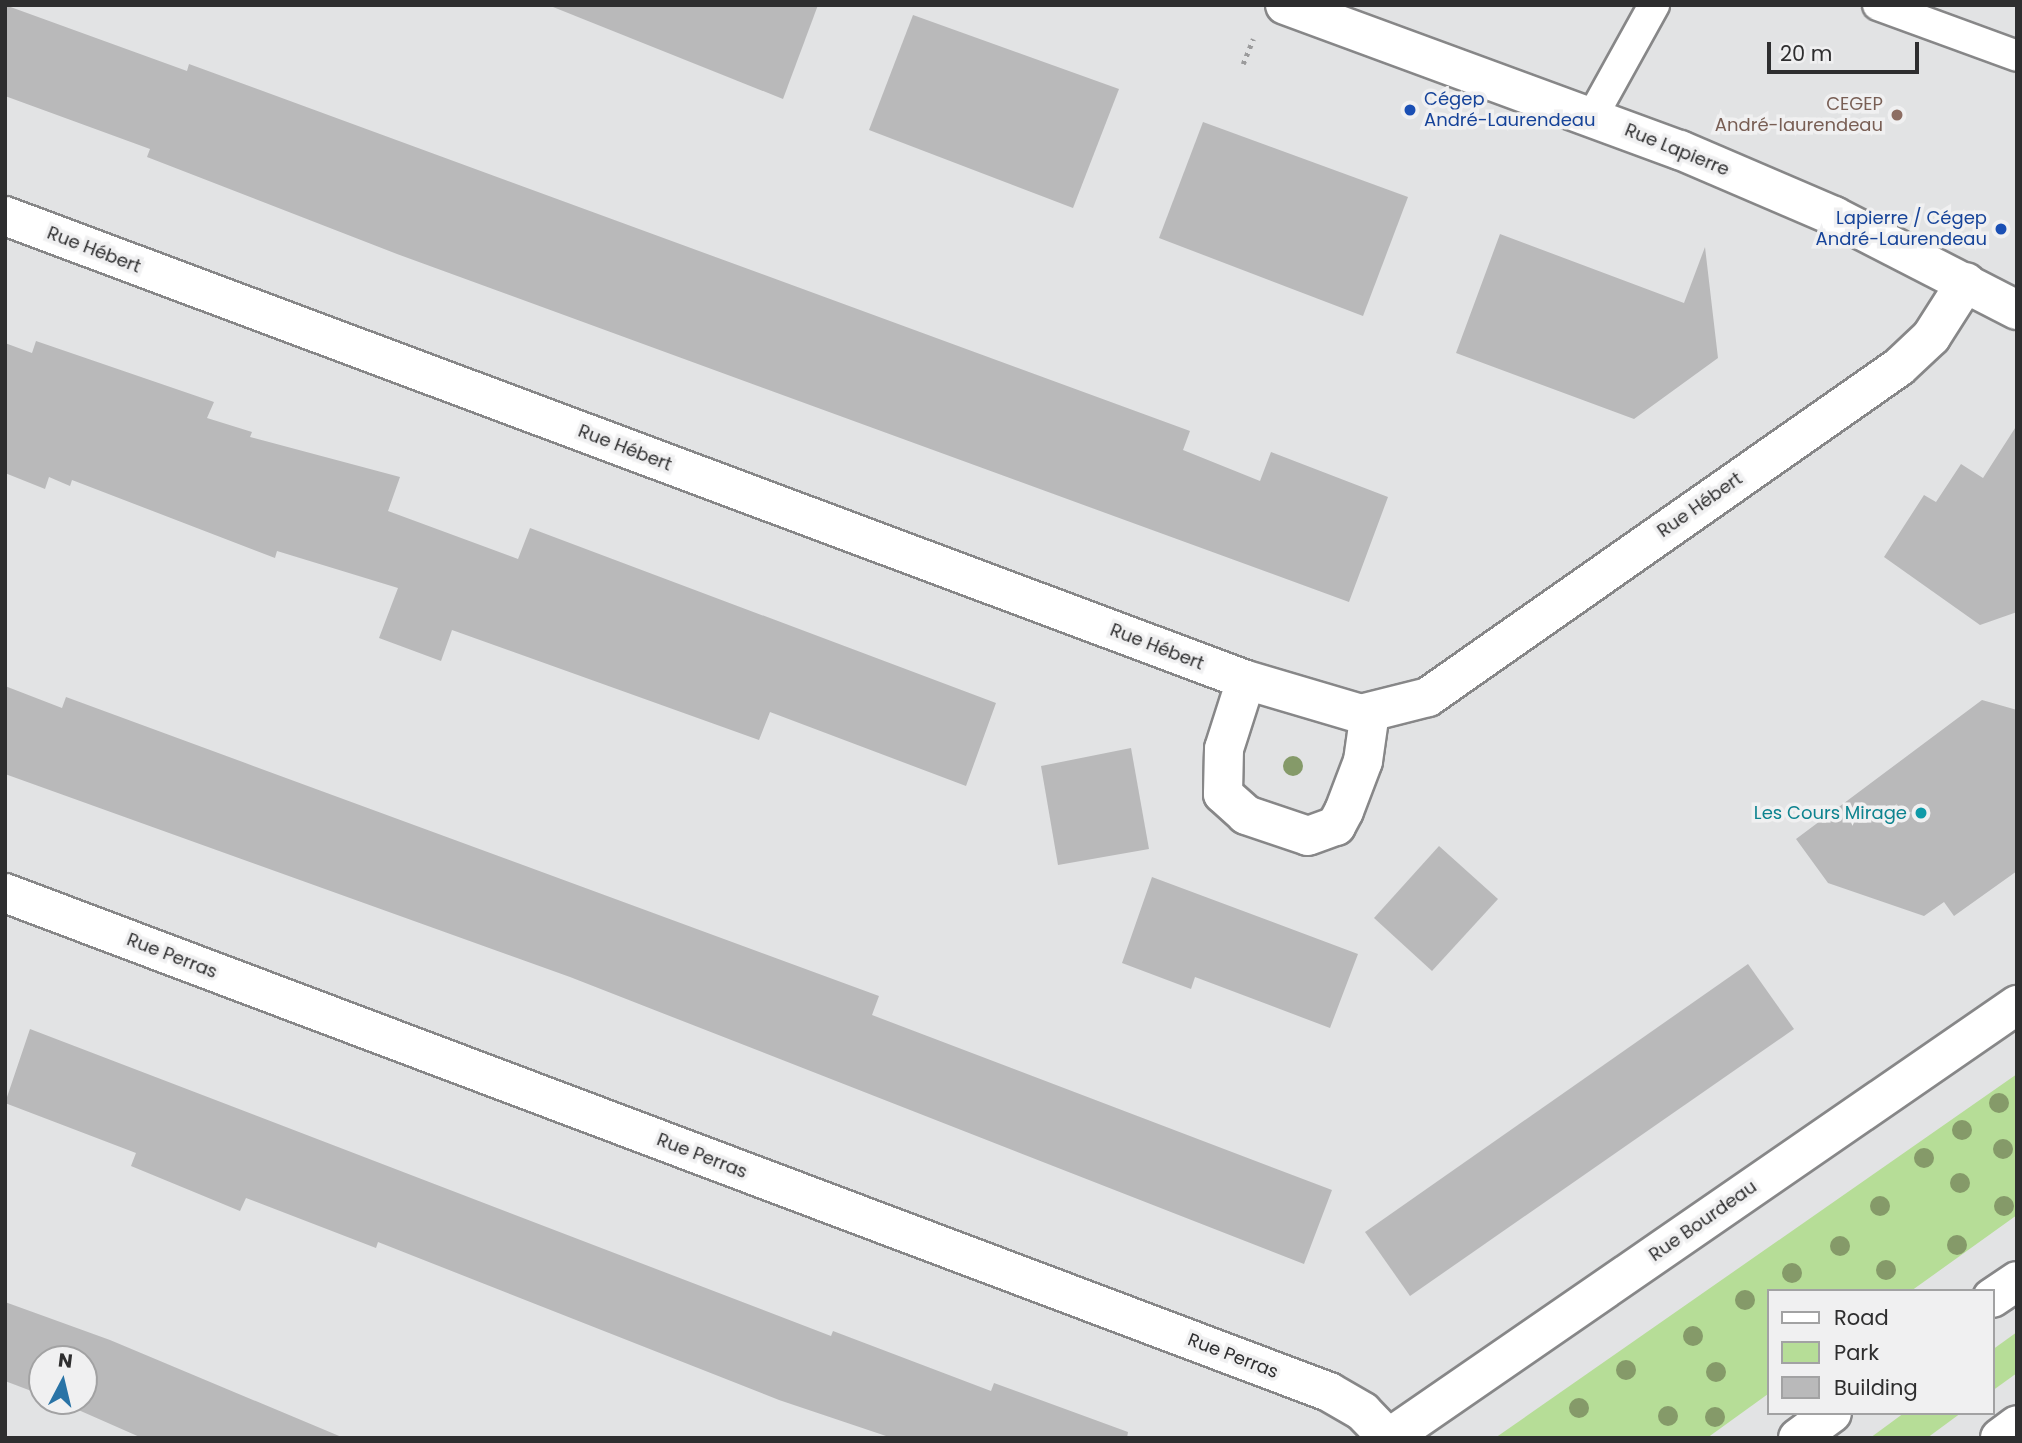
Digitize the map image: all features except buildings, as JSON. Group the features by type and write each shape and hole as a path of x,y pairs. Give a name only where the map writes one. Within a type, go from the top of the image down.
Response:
{"street":[{"name":"Rue Lapierre","path":"1285,5 1592,117 1834,216 2017,310"},
{"name":"Rue Hébert","path":"5,216 1246,680 1329,708 1370,712 1428,697 1899,367 1931,337 1966,282"},
{"path":"1246,680 1224,749 1223,794 1246,815 1308,836 1336,826 1344,811 1363,761 1370,712"},
{"name":"Rue Perras","path":"5,893 1329,1392 1363,1412 1388,1438"},
{"name":"Rue Bourdeau","path":"1388,1438 2017,1005"},
{"path":"1994,1297 2017,1281"},
{"path":"1797,1438 1829,1415"},
{"path":"2000,1438 2017,1425"}],"lane":[{"path":"1592,117 1654,5"},
{"path":"1878,5 2017,55"}],"green space":[{"path":"2017,1074 2017,1215 1914,1289 1766,1289 1766,1395 1707,1438 1495,1438"},
{"path":"2017,1332 2017,1373 1994,1390 1994,1349"},
{"path":"1901,1415 1958,1415 1927,1438 1870,1438"}],"place":[{"name":"Cégep André-Laurendeau","path":"1410,110"},
{"name":"CEGEP André-laurendeau","path":"1897,115"},
{"name":"Lapierre / Cégep André-Laurendeau","path":"2001,229"},
{"name":"Les Cours Mirage","path":"1921,813"}]}
